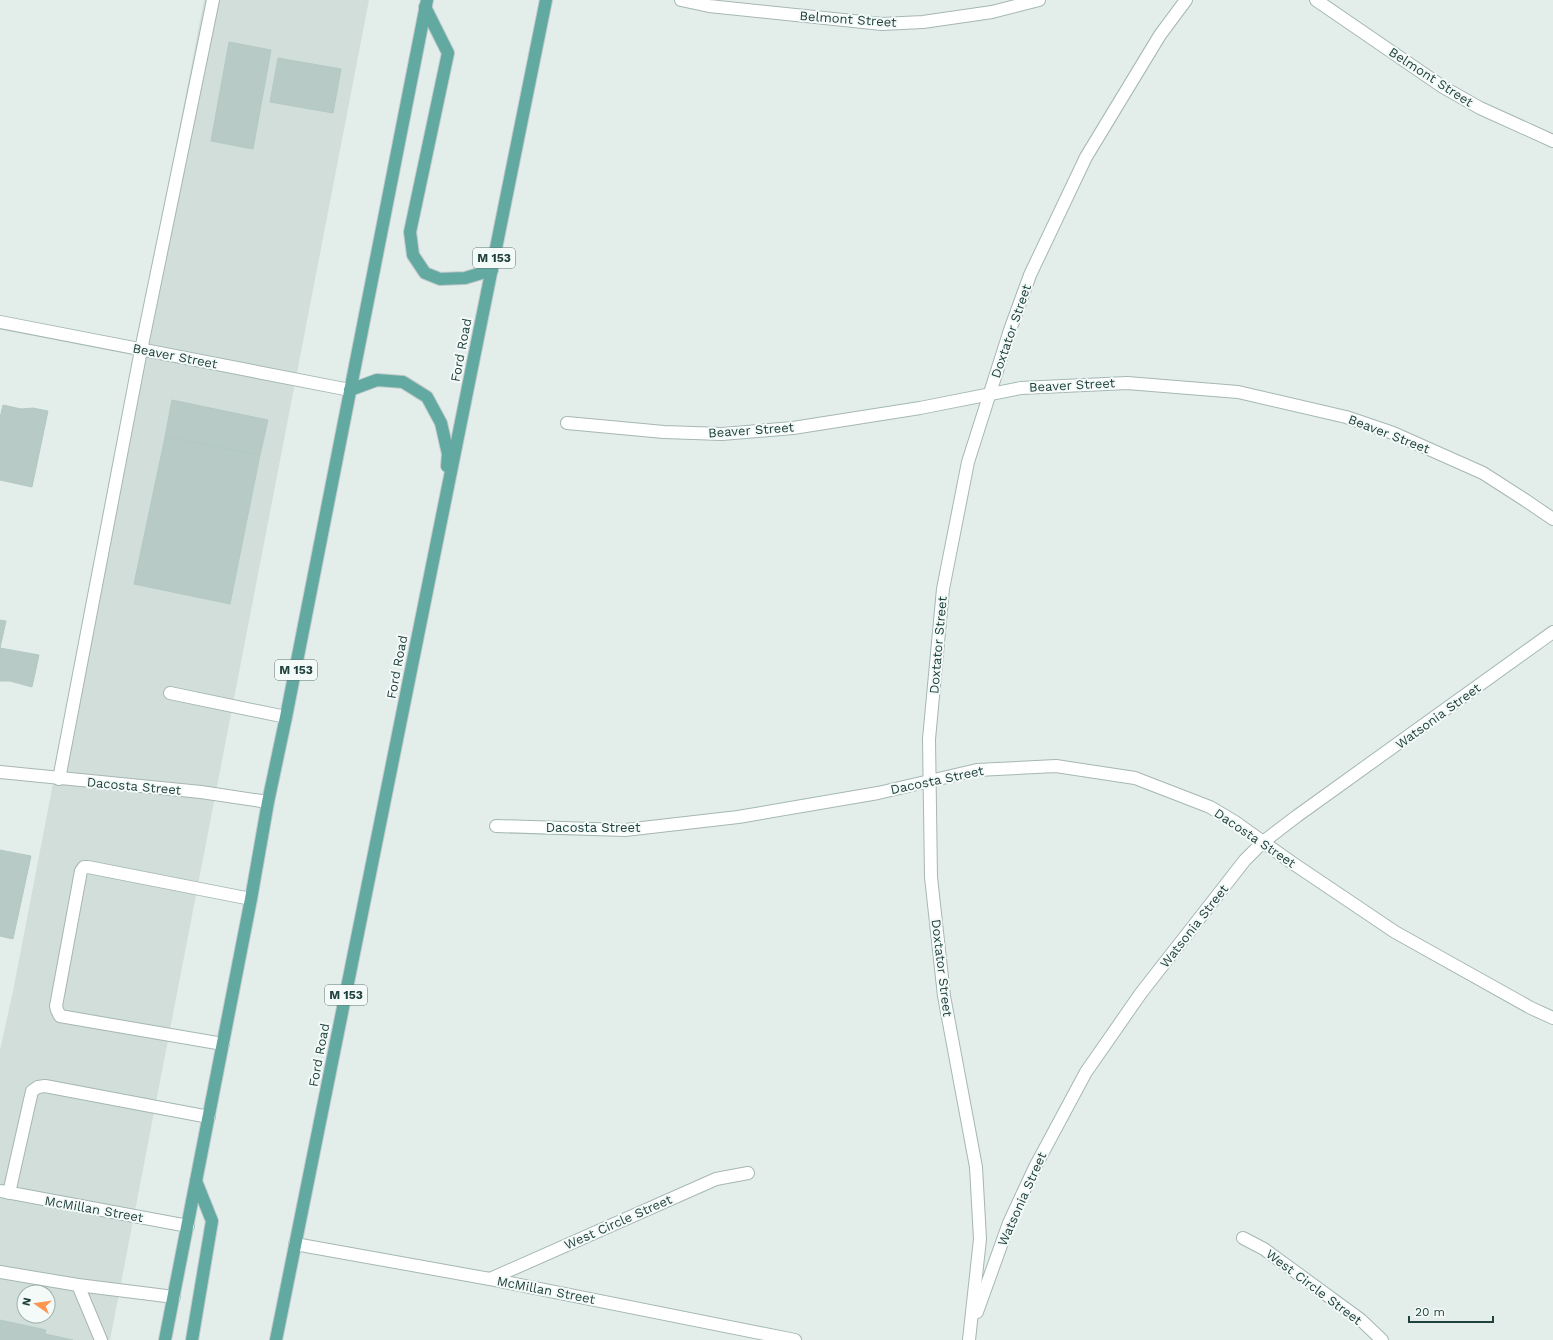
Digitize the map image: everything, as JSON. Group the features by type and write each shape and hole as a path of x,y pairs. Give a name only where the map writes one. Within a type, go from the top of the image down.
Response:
{"main road":[{"name":"Ford Road","path":"276,1340 546,0"},
{"path":"426,4 448,53 410,232 413,255 425,273 440,279 464,278 492,270"},
{"name":"M 153","path":"165,1340 251,899 268,802 426,4"},
{"path":"350,390 377,380 403,382 427,397 441,423 448,454 442,517"},
{"path":"192,1340 212,1221 196,1181"}],"street":[{"path":"59,779 141,350 213,0"},
{"name":"Belmont Street","path":"681,0 709,6 882,24 923,22 992,12 1039,0"},
{"name":"Doxtator Street","path":"970,1336 980,1238 976,1167 944,996 931,877 929,739 943,589 968,462 1010,330 1030,275 1086,157 1160,35 1186,0"},
{"name":"Belmont Street","path":"1316,0 1443,87 1480,108 1553,141"},
{"name":"Beaver Street","path":"0,322 350,390"},
{"name":"Beaver Street","path":"567,423 664,432 722,434 793,428 920,408 1021,388 1127,383 1238,392 1346,417 1393,433 1483,474 1553,519"},
{"name":"Watsonia Street","path":"970,1336 1008,1223 1035,1166 1086,1072 1141,993 1245,860 1263,842 1553,632"},
{"path":"170,693 286,717"},
{"name":"Dacosta Street","path":"496,826 625,830 738,817 878,792 977,770 1056,766 1135,778 1210,807 1235,822 1395,932 1532,1008 1553,1018"},
{"name":"Dacosta Street","path":"0,772 201,792 268,802"},
{"path":"223,1044 60,1016 56,1006 80,871 84,867 88,866 251,899"},
{"path":"4,1192 32,1091 38,1087 45,1086 209,1117"},
{"name":"West Circle Street","path":"490,1279 716,1178 748,1173"},
{"name":"McMillan Street","path":"4,1192 188,1226"},
{"name":"West Circle Street","path":"1243,1238 1264,1249 1361,1320 1382,1340"},
{"name":"McMillan Street","path":"295,1244 490,1279 795,1340"},
{"path":"0,1272 174,1297"},
{"path":"78,1284 101,1340"}],"shaded area":[{"path":"204,0 369,0 110,1340 0,1340 0,1050 13,991"}],"building":[{"path":"229,42 271,50 253,149 211,141"},
{"path":"278,58 341,69 333,113 270,102"},
{"path":"172,400 268,420 260,455 165,437"},
{"path":"3,405 21,409 33,408 48,411 32,487 0,480 0,418"},
{"path":"165,437 260,455 230,604 134,584"},
{"path":"0,620 6,621 0,648"},
{"path":"0,648 39,655 32,687 10,681 0,681"},
{"path":"0,850 31,856 13,939 0,936"},
{"path":"0,1320 46,1330 45,1334 73,1340 0,1340"}]}
